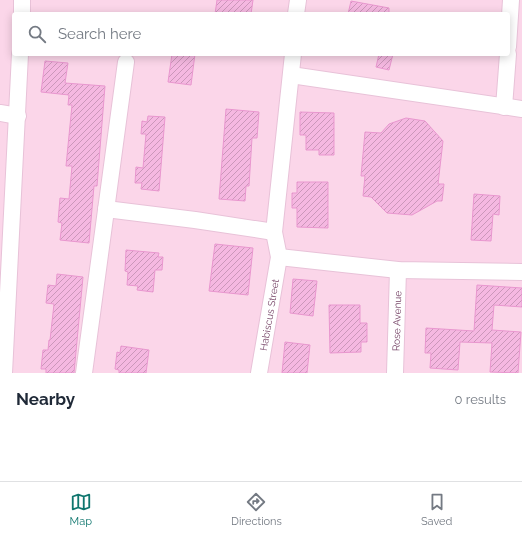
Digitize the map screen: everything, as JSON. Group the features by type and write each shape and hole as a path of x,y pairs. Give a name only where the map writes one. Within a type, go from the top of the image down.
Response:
{"street":[{"path":"22,0 22,12"},
{"path":"296,12 298,0"},
{"path":"510,16 511,0"},
{"path":"4,373 4,318 18,116 20,56"},
{"path":"293,56 274,232 279,257 398,270 522,272"},
{"path":"504,107 508,56"},
{"path":"84,373 126,62"},
{"path":"291,75 522,109"},
{"path":"0,113 18,116"},
{"path":"106,209 274,232"},
{"name":"Habiscus Street","path":"259,373 279,257"},
{"name":"Rose Avenue","path":"395,373 398,270"}],"shaded area":[{"path":"0,0 522,0 522,373 0,373"}],"building":[{"path":"217,0 253,0 251,12 215,12"},
{"path":"351,1 389,8 389,12 348,12"},
{"path":"172,56 195,56 191,85 168,82"},
{"path":"379,56 392,56 389,70 376,67"},
{"path":"45,61 68,63 65,83 105,86 97,186 94,186 89,243 60,240 62,223 58,222 60,198 69,199 72,166 66,166 72,105 68,105 69,95 41,92"},
{"path":"226,109 259,112 257,138 252,138 249,186 246,186 245,201 219,199"},
{"path":"300,112 334,113 334,155 319,155 319,150 306,150 306,135 300,135"},
{"path":"148,116 165,117 159,191 141,189 142,183 135,183 136,167 143,168 146,134 141,134 142,121 147,122"},
{"path":"406,118 425,121 443,141 438,184 444,184 442,201 437,201 412,215 387,213 371,197 363,196 365,176 361,176 365,132 381,133 389,124"},
{"path":"297,182 328,182 328,228 297,227 297,208 292,208 292,193 297,193"},
{"path":"474,194 500,196 499,215 493,214 491,241 471,240"},
{"path":"215,244 253,248 248,295 209,291"},
{"path":"126,250 159,253 158,257 163,257 162,270 155,270 153,292 137,290 138,286 127,285 128,272 125,271"},
{"path":"57,274 83,277 74,373 46,373 46,369 41,369 43,350 48,350 50,340 54,304 46,303 48,285 56,286"},
{"path":"293,279 317,281 313,316 290,313"},
{"path":"477,285 522,288 522,307 494,305 492,330 521,332 518,373 490,372 492,343 460,342 458,370 430,368 431,353 425,353 426,328 474,331"},
{"path":"329,305 360,305 360,323 367,323 367,342 361,342 361,352 330,353"},
{"path":"285,342 310,345 307,373 282,373"},
{"path":"121,346 149,350 146,373 119,373 119,370 115,369 117,352 120,353"}]}
